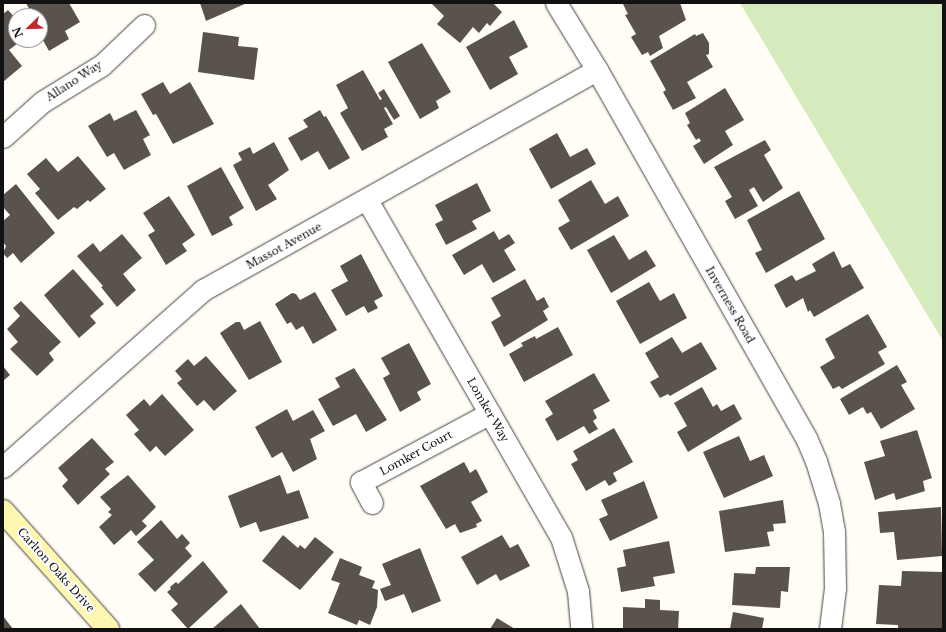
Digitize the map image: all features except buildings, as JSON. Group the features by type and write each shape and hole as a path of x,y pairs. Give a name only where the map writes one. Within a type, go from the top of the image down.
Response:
{"main road":[{"name":"Carlton Oaks Drive","path":"3,511 108,629"}],"street":[{"name":"Inverness Road","path":"556,3 597,70 807,440 816,461 829,503 834,531 836,588 830,629"},
{"name":"Allano Way","path":"3,137 42,102 102,65 144,25"},
{"name":"Massot Avenue","path":"3,467 203,290 367,200 597,70"},
{"name":"Lomker Way","path":"367,200 490,413 568,554 578,591 581,629"},
{"name":"Lomker Court","path":"372,503 362,482 490,413"}],"green space":[{"path":"740,3 943,3 943,341"}]}
